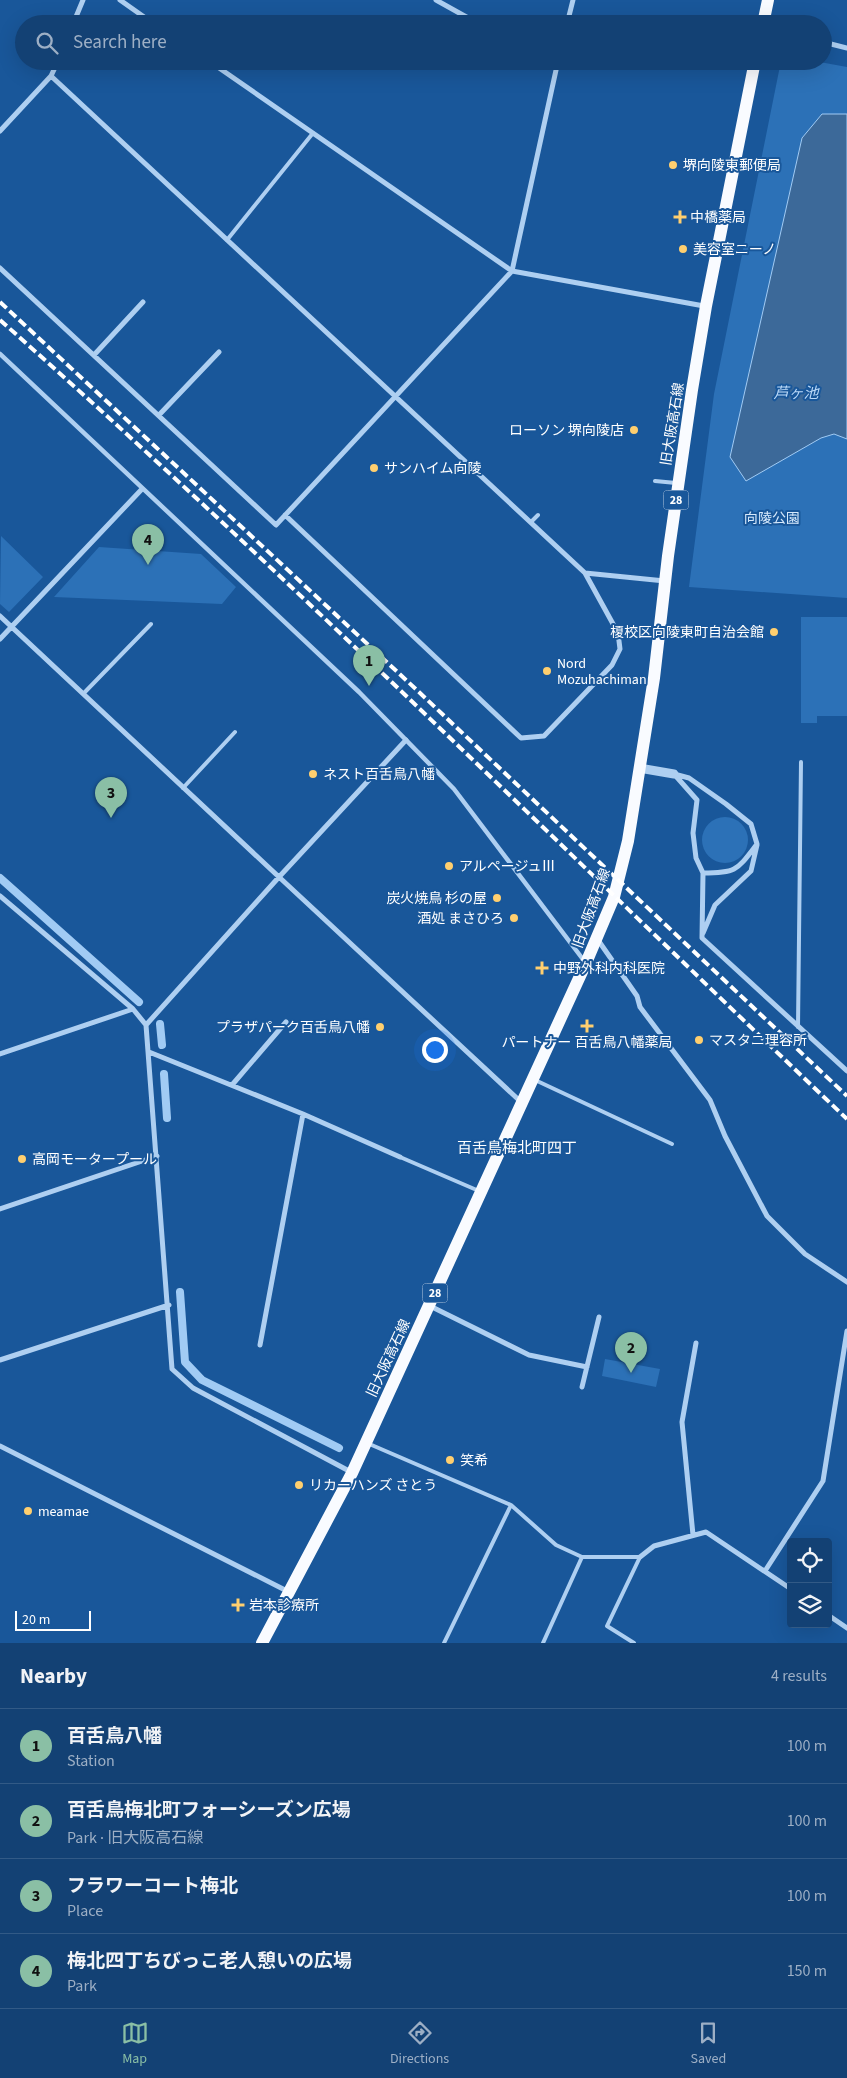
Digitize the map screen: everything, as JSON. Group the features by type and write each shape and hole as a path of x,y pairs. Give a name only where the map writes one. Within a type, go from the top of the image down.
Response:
{"main road":[{"path":"765,15 768,0"},
{"name":"旧大阪高石線","path":"262,1643 352,1473 586,963 614,897 622,866 654,678 678,484 706,306 753,70"}],"street":[{"path":"77,15 83,0"},
{"path":"120,0 141,15"},
{"path":"436,0 463,15"},
{"path":"569,15 572,0"},
{"path":"832,44 847,48"},
{"path":"0,132 51,76 54,70"},
{"path":"222,70 512,271 706,306"},
{"path":"0,268 276,525 512,271 556,70"},
{"path":"51,76 586,573 618,634 620,649 612,665 544,736 521,738 285,515"},
{"path":"94,355 143,302"},
{"path":"159,416 219,352"},
{"path":"0,354 359,692 454,789 586,963"},
{"path":"0,638 142,489"},
{"path":"586,573 665,581"},
{"path":"0,616 522,1103"},
{"path":"146,1025 406,740"},
{"path":"639,768 689,778 751,824 757,844 751,871 715,905 702,938"},
{"path":"674,774 697,800 693,834 696,858 703,872 702,938 847,1071"},
{"path":"703,872 724,872 738,868 757,844"},
{"path":"0,896 133,1010 146,1025 169,1305 172,1369 194,1388 352,1473"},
{"path":"596,937 637,996 640,1007 710,1100 725,1136 767,1216 805,1254 847,1282"},
{"path":"0,1054 133,1010"},
{"path":"232,1086 286,1022"},
{"path":"149,1052 303,1114 400,1157"},
{"path":"260,1345 303,1114"},
{"path":"0,1209 157,1156"},
{"path":"0,1360 169,1305"},
{"path":"429,1306 528,1355 587,1366"},
{"path":"582,1387 599,1317"},
{"path":"765,1571 823,1481 847,1331"},
{"path":"693,1535 682,1422 696,1343"},
{"path":"0,1446 289,1592"},
{"path":"640,1557 654,1546 706,1532 787,1586"},
{"path":"832,1618 847,1628"}],"lane":[{"path":"227,240 313,133"},
{"path":"655,481 678,484"},
{"path":"531,522 538,515"},
{"path":"84,693 151,624"},
{"path":"183,788 235,732"},
{"path":"798,1027 801,762"},
{"path":"533,1079 672,1144"},
{"path":"400,1157 481,1192"},
{"path":"365,1442 511,1505 556,1546 582,1557 640,1557 607,1626 634,1643"},
{"path":"444,1643 511,1505"},
{"path":"543,1643 582,1557"}],"green space":[{"name":"向陵公園","path":"832,64 847,67 847,598 689,587 714,394 779,70 832,70"},
{"path":"1,536 43,577 9,612 0,604"},
{"path":"99,547 201,554 236,587 222,604 54,597"},
{"path":"801,617 847,617 847,716 817,716 817,723 801,723"},
{"path":"725,817 738,821 744,827 748,840 744,853 738,859 725,863 712,859 706,853 702,840 706,827 712,821"},
{"path":"605,1359 660,1369 656,1387 602,1376"}],"water":[{"name":"芦ヶ池","path":"822,114 847,114 847,439 834,434 821,438 746,481 730,457 802,138"}],"waterway":[{"path":"0,878 139,1002"},
{"path":"160,1024 162,1045"},
{"path":"164,1074 167,1118"},
{"path":"180,1292 185,1362 202,1380 339,1448"}],"railway":[{"path":"0,302 420,693 847,1096"},
{"path":"0,320 108,417 321,615 847,1119"}],"place":[{"name":"堺向陵東郵便局","path":"673,165"},
{"name":"中橋薬局","path":"680,217"},
{"name":"美容室ニーノ","path":"683,249"},
{"name":"ローソン 堺向陵店","path":"634,430"},
{"name":"サンハイム向陵","path":"374,468"},
{"name":"梅北四丁ちびっこ老人憩いの広場","path":"148,565"},
{"name":"榎校区向陵東町自治会館","path":"774,632"},
{"name":"Nord Mozuhachiman","path":"547,671"},
{"name":"百舌鳥八幡","path":"369,686"},
{"name":"ネスト百舌鳥八幡","path":"313,774"},
{"name":"フラワーコート梅北","path":"111,818"},
{"name":"アルページュⅢ","path":"449,866"},
{"name":"炭火焼鳥 杉の屋","path":"497,898"},
{"name":"酒処 まさひろ","path":"514,918"},
{"name":"中野外科内科医院","path":"542,968"},
{"name":"パートナー 百舌鳥八幡薬局","path":"587,1026"},
{"name":"プラザパーク百舌鳥八幡","path":"380,1027"},
{"name":"マスタニ理容所","path":"699,1040"},
{"name":"高岡モータープール","path":"22,1159"},
{"name":"百舌鳥梅北町フォーシーズン広場","path":"631,1373"},
{"name":"笑希","path":"450,1460"},
{"name":"リカーハンズ さとう","path":"299,1485"},
{"name":"meamae","path":"28,1511"},
{"name":"岩本診療所","path":"238,1605"}],"district":[{"name":"百舌鳥梅北町四丁","path":"517,1148"}]}
